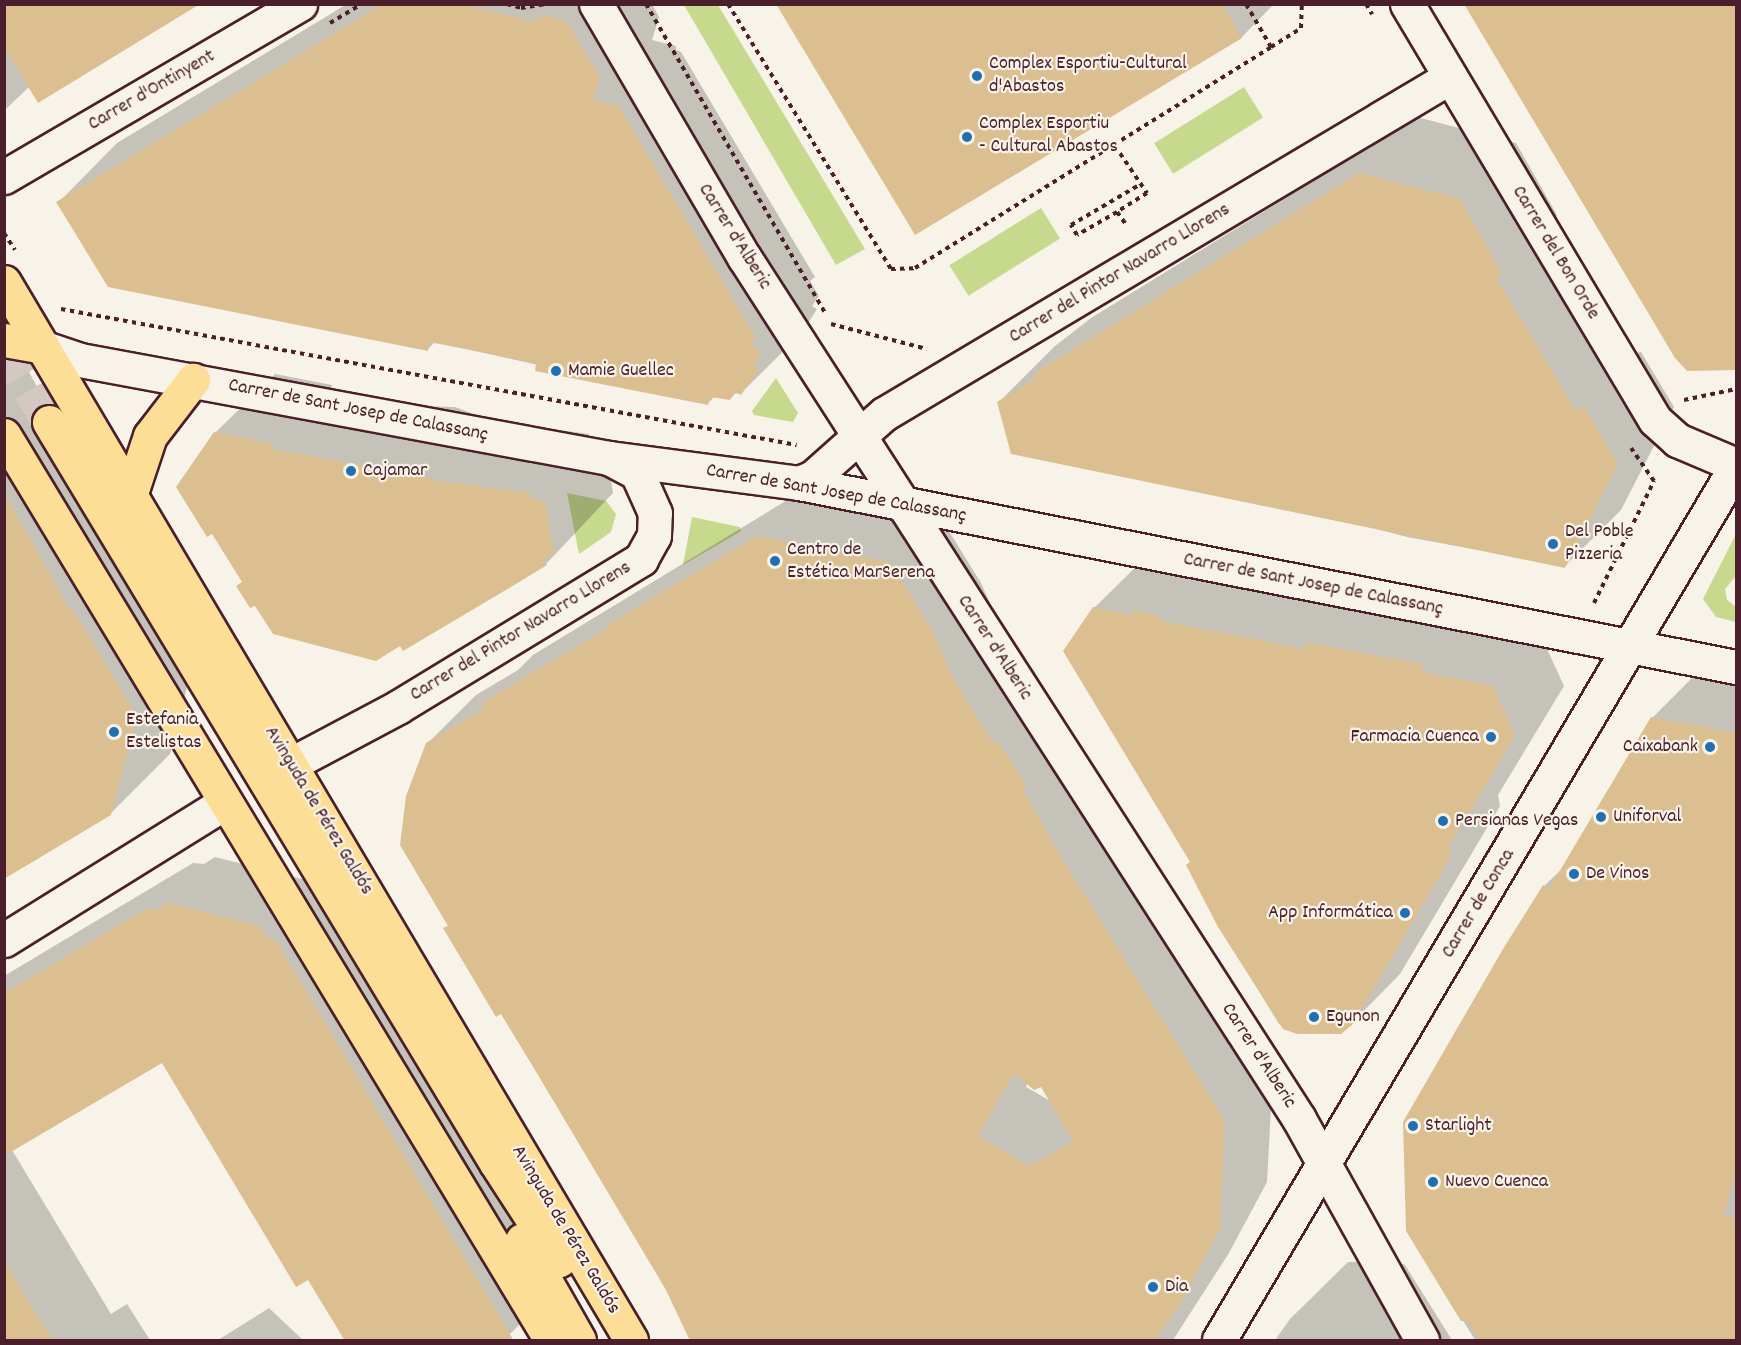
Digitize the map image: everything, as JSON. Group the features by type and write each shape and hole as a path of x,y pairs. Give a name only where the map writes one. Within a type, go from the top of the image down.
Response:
{"main road":[{"name":"Avinguda de Pérez Galdós","path":"4,282 631,1341"},
{"path":"4,340 42,348"},
{"path":"131,493 150,436 193,380"},
{"name":"Avinguda de Pérez Galdós","path":"29,428 476,1160 579,1341"},
{"name":"Avinguda de Pérez Galdós","path":"29,428 496,1163 614,1341"},
{"path":"29,428 224,803 551,1341"}],"street":[{"name":"Carrer d'Ontinyent","path":"4,177 300,4"},
{"name":"Carrer d'Alberic","path":"596,4 744,257 1326,1163 1422,1341"},
{"name":"Carrer del Bon Orde","path":"1407,4 1655,420 1677,440 1737,466"},
{"name":"Carrer del Pintor Navarro Llorens","path":"799,483 813,477 884,414 1450,77"},
{"name":"Carrer de Sant Josep de Calassanç","path":"42,348 80,360 609,458 799,483 1737,667"},
{"name":"Carrer del Pintor Navarro Llorens","path":"291,764 398,707 641,559 654,536 655,513 637,473 609,458"},
{"name":"Carrer de Conca","path":"1219,1341 1737,466"},
{"path":"4,940 224,803"}],"path":[{"path":"507,4 521,8 546,4"},
{"path":"646,4 831,324"},
{"path":"728,4 891,269 915,268 1115,146 1301,28 1302,4"},
{"path":"1246,4 1271,47"},
{"path":"1115,146 1141,184 1147,194 1077,235 1071,225 1141,184"},
{"path":"1117,212 1127,226"},
{"path":"58,308 798,445"},
{"path":"1673,402 1737,389"},
{"path":"1593,603 1654,481 1628,444"}],"green space":[{"path":"684,5 718,5 865,249 836,265"},
{"path":"1244,87 1263,118 1173,174 1154,143"},
{"path":"1041,208 1060,239 968,296 949,265"},
{"path":"776,378 798,413 793,422 754,415 752,411"},
{"path":"567,493 606,501 616,514 611,532 579,554"},
{"path":"692,517 740,527 741,531 683,565"},
{"path":"1736,534 1736,576 1725,589 1727,600 1736,607 1736,622 1716,617 1703,599"}],"building":[{"path":"4,4 200,4 38,103 4,47"},
{"path":"383,4 461,4 532,21 533,18 540,20 542,14 566,21 600,77 593,100 618,105 756,338 751,341 761,356 754,366 759,369 741,395 736,392 730,400 710,397 708,405 535,371 536,363 450,346 429,342 428,351 108,287 56,202"},
{"name":"Complex Esportiu - Cultural Abastos","path":"776,4 1222,4 1242,38 915,235"},
{"path":"1464,4 1737,4 1737,370 1687,371 1675,358"},
{"path":"1359,173 1460,199 1501,272 1497,279 1575,409 1585,408 1618,464 1565,568 1011,454 997,402 1036,378 1033,374"},
{"path":"214,432 273,444 272,449 354,464 394,466 433,480 531,493 530,498 545,501 554,554 543,560 547,565 516,584 403,651 400,646 376,661 273,634 255,606 250,608 236,586 242,582 212,534 207,537 176,487"},
{"path":"4,492 69,609 72,608 137,716 111,815 4,879"},
{"path":"757,536 891,563 933,632 950,672 993,743 999,743 1026,785 1023,790 1057,850 1225,1121 1220,1229 1180,1304 1154,1341 690,1341 666,1290 501,1014 496,1017 443,928 448,926 400,845 406,796 426,743 485,708 482,703 606,629 610,623","holes":["1014,1073 1034,1090 1041,1087 1073,1141 1029,1166 978,1136"]},
{"path":"1093,607 1132,615 1132,610 1159,615 1158,620 1305,649 1306,642 1423,664 1422,672 1493,686 1515,736 1449,846 1451,856 1431,891 1352,1025 1341,1034 1297,1034 1283,1029 1218,927 1186,865 1190,862 1063,651"},
{"path":"1651,717 1737,733 1737,1168 1724,1215 1737,1219 1737,1341 1479,1341 1467,1321 1461,1321 1406,1231 1403,1122 1503,949 1543,885 1549,889"},
{"path":"168,903 260,926 268,939 276,940 514,1341 345,1341 308,1280 296,1287 162,1063 4,1156 4,993 146,909 156,910"},
{"path":"4,1261 53,1341 4,1341"}],"tunnel":[{"path":"4,348 49,422"}],"place":[{"name":"Complex Esportiu-Cultural d'Abastos","path":"977,76"},
{"name":"Complex Esportiu - Cultural Abastos","path":"967,137"},
{"name":"Mamie Guellec","path":"556,371"},
{"name":"Cajamar","path":"351,471"},
{"name":"Del Poble Pizzeria","path":"1553,544"},
{"name":"Centro de Estética MarSerena","path":"775,561"},
{"name":"Estefania Estelistas","path":"114,732"},
{"name":"Farmacia Cuenca","path":"1491,737"},
{"name":"Caixabank","path":"1710,747"},
{"name":"Uniforval","path":"1601,817"},
{"name":"Persianas Vegas","path":"1443,821"},
{"name":"De Vinos","path":"1574,874"},
{"name":"App Informática","path":"1405,913"},
{"name":"Egunon","path":"1314,1017"},
{"name":"Starlight","path":"1413,1126"},
{"name":"Nuevo Cuenca","path":"1433,1182"},
{"name":"Dia","path":"1153,1287"}]}
